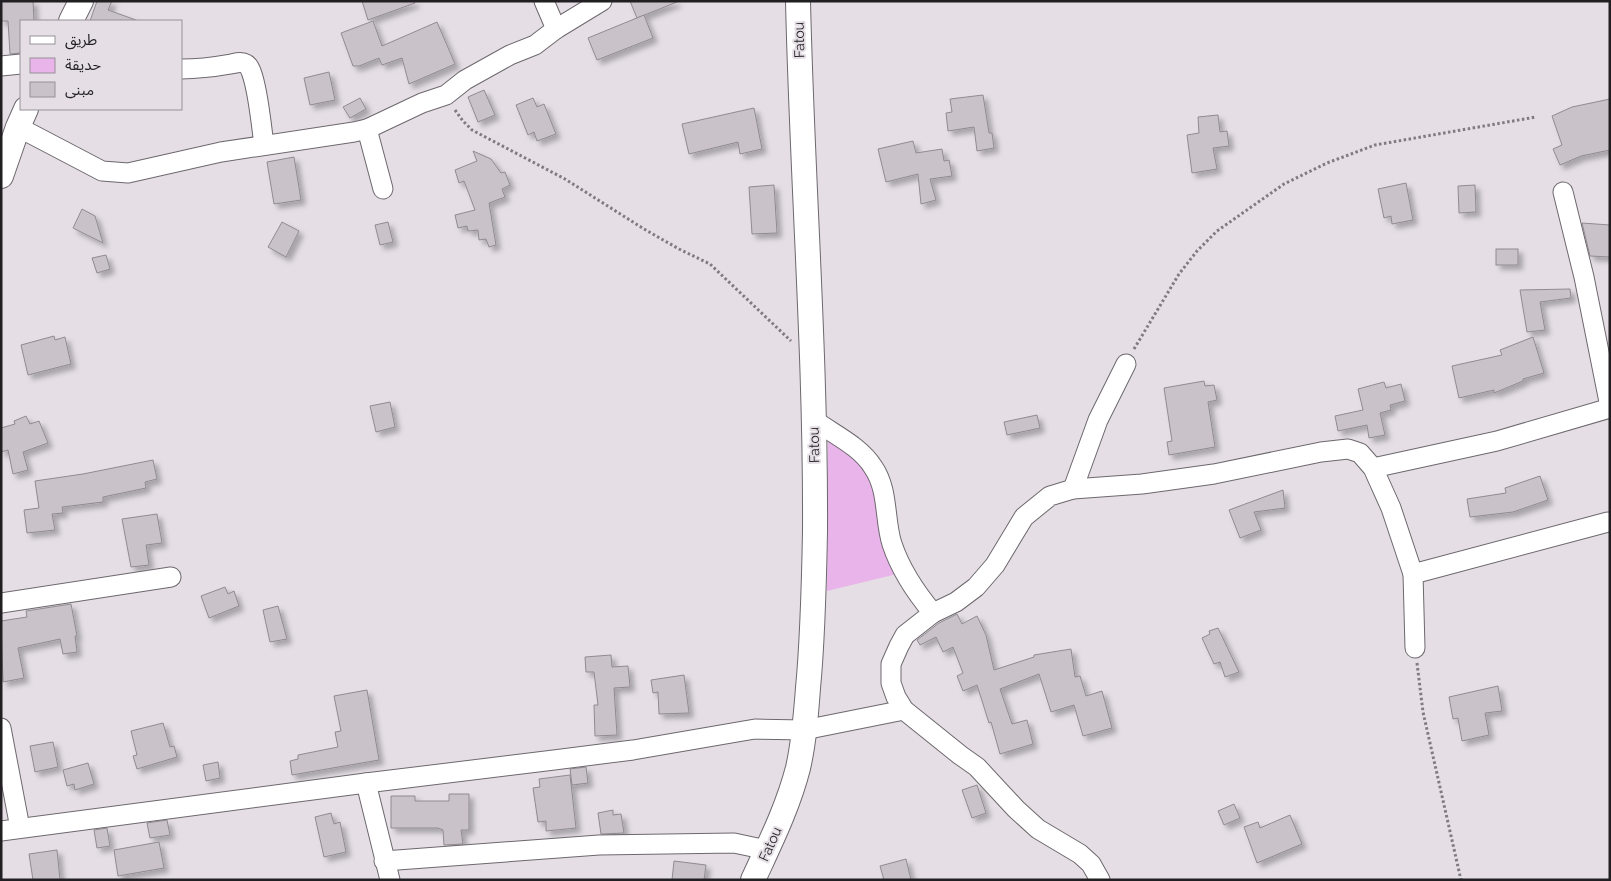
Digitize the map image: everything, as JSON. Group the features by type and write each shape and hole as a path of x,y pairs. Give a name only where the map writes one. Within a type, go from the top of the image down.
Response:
{"street":[{"path":"72,20 82,1"},
{"path":"544,1 556,29"},
{"path":"1,176 22,118 102,171 128,174 221,152 366,129 422,103 446,95 465,80 510,55 535,45 556,29 602,1"},
{"name":"Fatou","path":"754,880 787,802 798,767 804,730 814,603 814,420 798,1"},
{"path":"182,69 214,67 240,62 246,63 250,67 255,85 264,145"},
{"path":"1,66 20,64"},
{"path":"366,129 382,189"},
{"path":"1373,468 1497,441 1610,407 1584,278 1563,192"},
{"path":"1073,489 1098,420 1126,364"},
{"path":"814,420 856,448 874,468 881,484 892,544 900,562 925,604 933,613"},
{"path":"1100,880 1091,864 1080,854 1038,829 1016,809 977,766 960,755 904,710 896,697 891,683 891,664 898,646 905,635 933,613 956,602 976,587 996,565 1024,517 1050,496 1073,489 1142,484 1214,474 1321,452 1348,449 1360,453 1373,468 1391,508 1413,574 1415,648"},
{"path":"1413,574 1608,522"},
{"path":"1,603 172,577"},
{"path":"1,831 366,782 623,751 755,728 804,730 904,710"},
{"path":"1,728 20,828"},
{"path":"366,782 390,880"},
{"path":"384,861 599,845 734,843 767,850"}],"path":[{"path":"446,95 463,122 472,130 565,179 644,229 710,264 780,332 812,359"},
{"path":"1126,364 1179,274 1197,251 1217,231 1284,184 1327,163 1375,145 1536,117"},
{"path":"1415,648 1423,712 1461,880"}],"green space":[{"path":"828,438 868,463 897,574 827,591"}],"building":[{"path":"1,1 33,1 34,20 20,20 20,53 10,54 8,21 1,21"},
{"path":"97,1 112,1 108,10 136,20 90,20"},
{"path":"362,1 414,1 415,3 368,20"},
{"path":"630,1 676,1 677,2 637,18"},
{"path":"644,15 653,38 597,60 588,38"},
{"path":"373,21 382,46 437,22 455,64 409,84 402,58 382,65 379,58 359,66 353,66 341,33"},
{"path":"329,72 335,100 310,105 304,78"},
{"path":"484,90 495,115 478,122 468,97"},
{"path":"983,95 989,133 992,133 994,148 977,151 974,127 948,131 946,113 952,112 950,99"},
{"path":"360,98 366,109 350,118 343,107"},
{"path":"533,98 537,107 544,104 556,134 537,141 534,132 528,135 516,105"},
{"path":"1610,99 1610,150 1581,156 1560,165 1553,149 1562,145 1552,116 1572,107"},
{"path":"754,108 762,149 740,154 738,142 689,154 682,124"},
{"path":"1218,115 1220,132 1227,131 1229,146 1213,148 1217,169 1192,173 1187,135 1199,133 1198,117"},
{"path":"913,141 916,153 942,149 944,161 949,160 952,176 930,179 936,200 921,204 918,174 886,182 878,149"},
{"path":"473,151 491,159 501,173 505,172 510,185 502,189 505,197 489,203 496,245 489,247 486,239 479,240 478,230 468,231 467,226 458,228 455,215 475,210 464,181 459,183 455,170 477,161"},
{"path":"294,157 301,200 274,204 267,162"},
{"path":"1406,183 1413,220 1392,224 1391,216 1384,218 1378,189"},
{"path":"774,185 777,233 752,234 749,187"},
{"path":"1475,185 1476,212 1459,213 1458,186"},
{"path":"82,209 95,216 103,243 73,228"},
{"path":"282,222 299,231 286,257 268,247"},
{"path":"388,222 393,242 380,245 375,225"},
{"path":"1582,223 1610,225 1610,257 1590,256"},
{"path":"1496,249 1518,249 1518,265 1496,265"},
{"path":"106,255 110,269 97,273 92,258"},
{"path":"1570,289 1571,298 1540,302 1545,330 1527,332 1520,290"},
{"path":"54,336 55,340 65,337 71,364 28,375 21,345"},
{"path":"1533,337 1544,373 1523,379 1523,381 1494,393 1494,390 1459,398 1452,366 1502,355 1500,350"},
{"path":"1204,381 1205,386 1214,385 1217,400 1208,402 1215,447 1169,455 1167,442 1172,441 1164,388"},
{"path":"1384,382 1386,388 1401,384 1405,401 1390,405 1391,410 1380,413 1385,435 1369,438 1367,425 1338,431 1335,416 1363,410 1358,389"},
{"path":"390,402 395,427 376,432 370,406"},
{"path":"1037,415 1040,428 1007,435 1004,422"},
{"path":"26,416 30,424 39,421 48,443 23,452 28,470 13,474 8,450 1,452 1,428 15,424 14,421"},
{"path":"153,460 157,479 145,482 146,488 103,497 103,502 62,507 63,513 52,514 55,530 27,533 24,510 39,508 35,481 83,474"},
{"path":"1540,476 1548,500 1513,512 1470,517 1467,499 1506,493 1505,488"},
{"path":"1283,490 1285,508 1254,512 1261,530 1240,538 1229,510"},
{"path":"157,514 162,543 146,545 149,565 131,567 122,519"},
{"path":"225,587 228,594 234,591 239,606 209,618 201,596"},
{"path":"71,604 77,636 75,636 77,652 63,654 60,639 18,648 24,678 3,682 1,621 27,617 26,611"},
{"path":"278,606 287,639 270,642 263,610"},
{"path":"957,614 962,624 977,616 986,635 994,670 1034,657 1034,655 1071,649 1075,677 1080,676 1086,696 1102,691 1112,728 1083,736 1074,705 1051,712 1039,674 1000,689 1012,724 1027,720 1033,744 1000,754 991,722 989,723 977,685 963,691 957,676 963,673 953,647 943,652 936,637 920,645 917,640 939,623"},
{"path":"1218,628 1239,672 1225,677 1220,662 1214,664 1202,638 1210,634 1209,631"},
{"path":"611,655 612,667 628,666 630,687 614,688 617,735 595,736 594,705 598,705 594,672 586,672 585,657"},
{"path":"684,675 689,713 659,714 658,692 653,693 651,680"},
{"path":"1498,686 1502,711 1485,713 1489,735 1462,741 1458,718 1453,719 1449,697"},
{"path":"367,690 379,760 292,775 290,761 298,759 298,755 338,747 335,732 341,731 334,696"},
{"path":"163,723 170,747 174,746 177,757 137,769 133,756 137,755 131,731"},
{"path":"53,742 58,767 35,772 30,746"},
{"path":"218,762 220,778 206,781 203,765"},
{"path":"88,763 94,784 75,790 74,784 67,786 63,770"},
{"path":"586,767 588,783 572,785 570,769"},
{"path":"570,775 576,828 546,831 546,821 538,822 533,788 540,787 539,779"},
{"path":"977,785 986,813 972,818 962,790"},
{"path":"449,794 469,794 469,830 461,830 463,844 444,845 443,830 438,828 391,828 391,796 415,796 415,801 449,801"},
{"path":"1234,804 1240,818 1224,825 1218,811"},
{"path":"613,810 613,815 621,814 624,833 601,834 598,813"},
{"path":"331,813 334,824 340,822 346,852 324,857 315,817"},
{"path":"1290,815 1302,844 1257,863 1244,827 1258,822 1260,828"},
{"path":"167,820 170,835 150,838 147,823"},
{"path":"107,828 110,846 97,848 94,830"},
{"path":"159,842 164,868 118,876 114,850"},
{"path":"57,850 60,880 33,880 29,854"},
{"path":"906,859 911,880 884,880 880,866"},
{"path":"674,861 706,865 704,880 672,880"}]}
